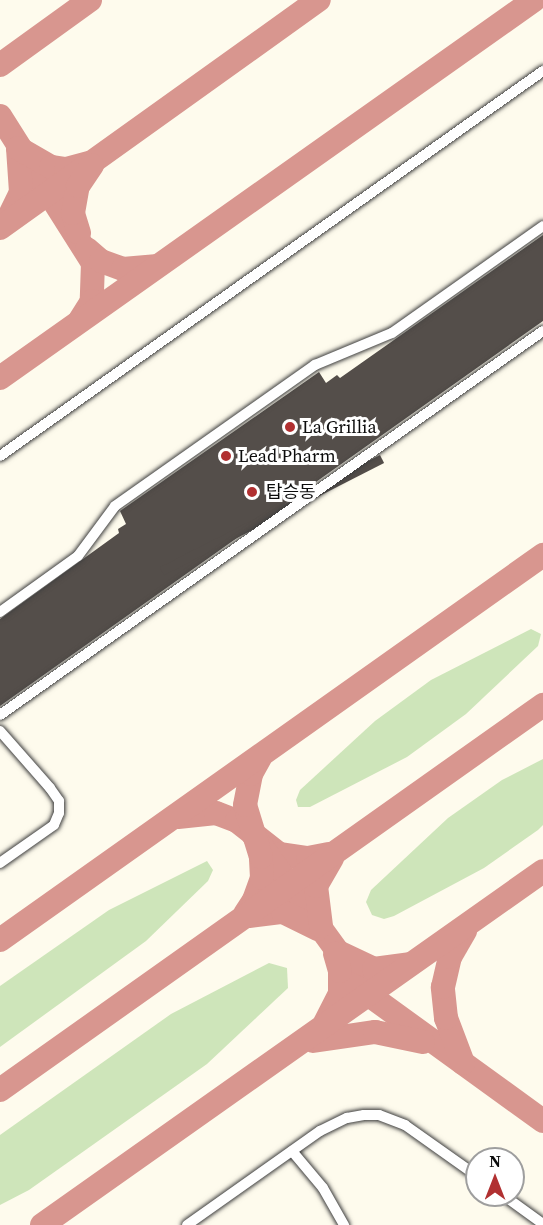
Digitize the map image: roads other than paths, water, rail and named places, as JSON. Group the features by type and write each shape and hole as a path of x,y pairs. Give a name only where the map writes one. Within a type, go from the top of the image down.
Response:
{"lane":[{"path":"0,456 543,71"},
{"path":"0,612 78,556 115,506 315,365 392,333 543,226"},
{"path":"0,716 543,331"},
{"path":"0,731 50,788 58,801 59,813 54,825 0,863"},
{"path":"188,1225 292,1151 347,1118 379,1115 405,1125 465,1168"},
{"path":"292,1151 323,1188 344,1225"},
{"path":"520,1207 543,1224"}],"place":[{"name":"La Grillia","path":"290,427"},
{"name":"Lead Pharm","path":"226,456"},
{"name":"탑승동","path":"252,492"}]}
